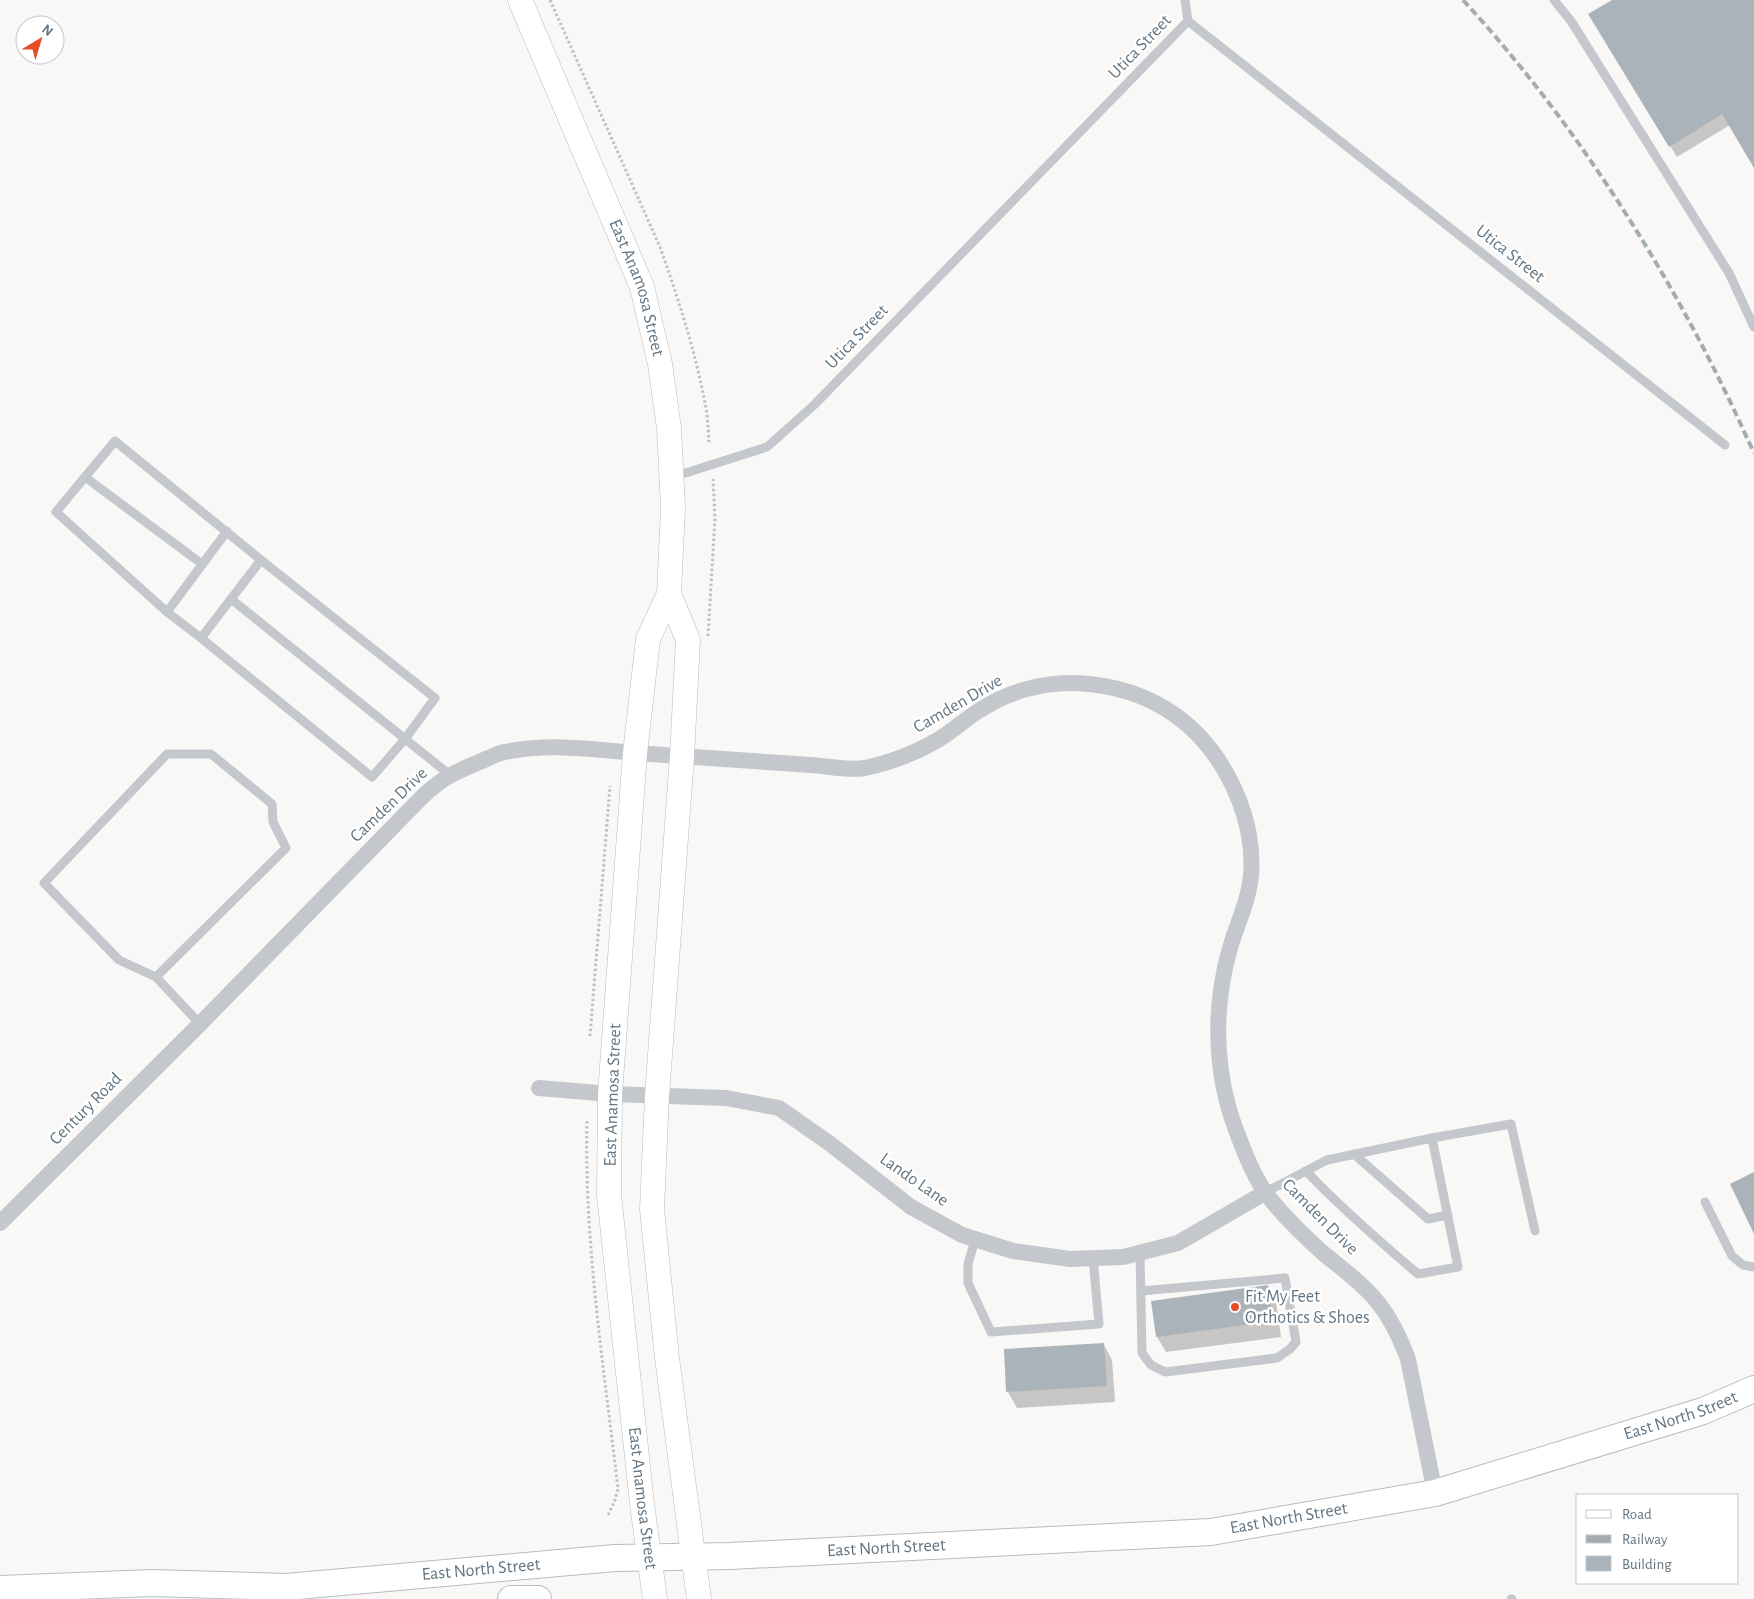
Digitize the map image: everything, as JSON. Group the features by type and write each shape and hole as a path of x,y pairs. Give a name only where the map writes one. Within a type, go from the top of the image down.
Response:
{"main road":[{"name":"East Anamosa Street","path":"520,0 642,287 660,364 669,428 673,508 669,594 648,639 635,753 610,1094 609,1195 641,1495 655,1599"},
{"name":"East Anamosa Street","path":"669,594 688,640 682,756 657,1096 652,1209 668,1358 699,1599"},
{"name":"East North Street","path":"0,1589 152,1583 286,1587 615,1558 693,1557 1211,1532 1435,1493 1703,1411 1754,1389"},
{"path":"286,1587 324,1599"},
{"path":"512,1599 538,1599"}],"street":[{"name":"Camden Drive","path":"200,1024 424,794 450,775 503,752 561,746 635,753 862,768 910,754 937,740 978,710 1002,697 1026,689 1055,683 1076,683 1124,690 1149,699 1171,712 1204,740 1222,763 1243,810 1248,834 1251,853 1251,874 1248,891 1230,948 1218,1008 1219,1055 1225,1097 1234,1126 1252,1168 1266,1192 1303,1234 1370,1294 1389,1318 1401,1340 1408,1359 1435,1493"},
{"name":"Century Road","path":"0,1223 200,1024"},
{"name":"Lando Lane","path":"539,1088 610,1094 726,1098 778,1108 829,1143 911,1207 962,1236 1013,1251 1070,1259 1123,1257 1178,1243 1266,1192"}],"lane":[{"path":"1185,0 1188,21"},
{"path":"1554,0 1571,21 1729,273 1754,327"},
{"name":"Utica Street","path":"671,478 766,447 814,405 1188,21 1725,445"},
{"path":"115,441 227,532 435,698 405,739 372,777 167,612 56,512 115,441"},
{"path":"85,477 202,564"},
{"path":"167,612 227,532"},
{"path":"201,638 261,560"},
{"path":"230,599 450,775"},
{"path":"156,977 286,848 273,822 272,804 211,754 167,754 44,883 118,960 156,977 200,1024"},
{"path":"1266,1192 1327,1160 1511,1124 1535,1232"},
{"path":"1306,1171 1328,1195 1418,1274 1458,1267 1432,1138"},
{"path":"1354,1154 1428,1219 1448,1215"},
{"path":"1705,1202 1732,1256 1743,1265 1754,1267"},
{"path":"975,1240 968,1264 968,1283 991,1332 1100,1324 1094,1258"},
{"path":"1140,1253 1142,1354 1151,1365 1165,1372 1278,1358 1290,1350 1296,1342 1285,1278 1141,1291"}],"path":[{"path":"550,0 660,247 672,280 687,328 706,404 709,442"},
{"path":"708,642 715,518 713,479"},
{"path":"590,1036 610,786"},
{"path":"587,1121 586,1195 592,1265 618,1489 608,1515"}],"building":[{"path":"1612,0 1754,0 1754,168 1722,114 1669,147 1588,14"},
{"path":"1754,1172 1754,1234 1730,1184"},
{"path":"1268,1285 1273,1321 1156,1337 1151,1301"},
{"path":"1104,1343 1107,1386 1006,1392 1004,1349"}],"railway":[{"path":"1463,0 1538,89 1608,186 1640,236 1699,339 1754,453"}],"place":[{"name":"Fit My Feet Orthotics & Shoes","path":"1235,1307"}]}
